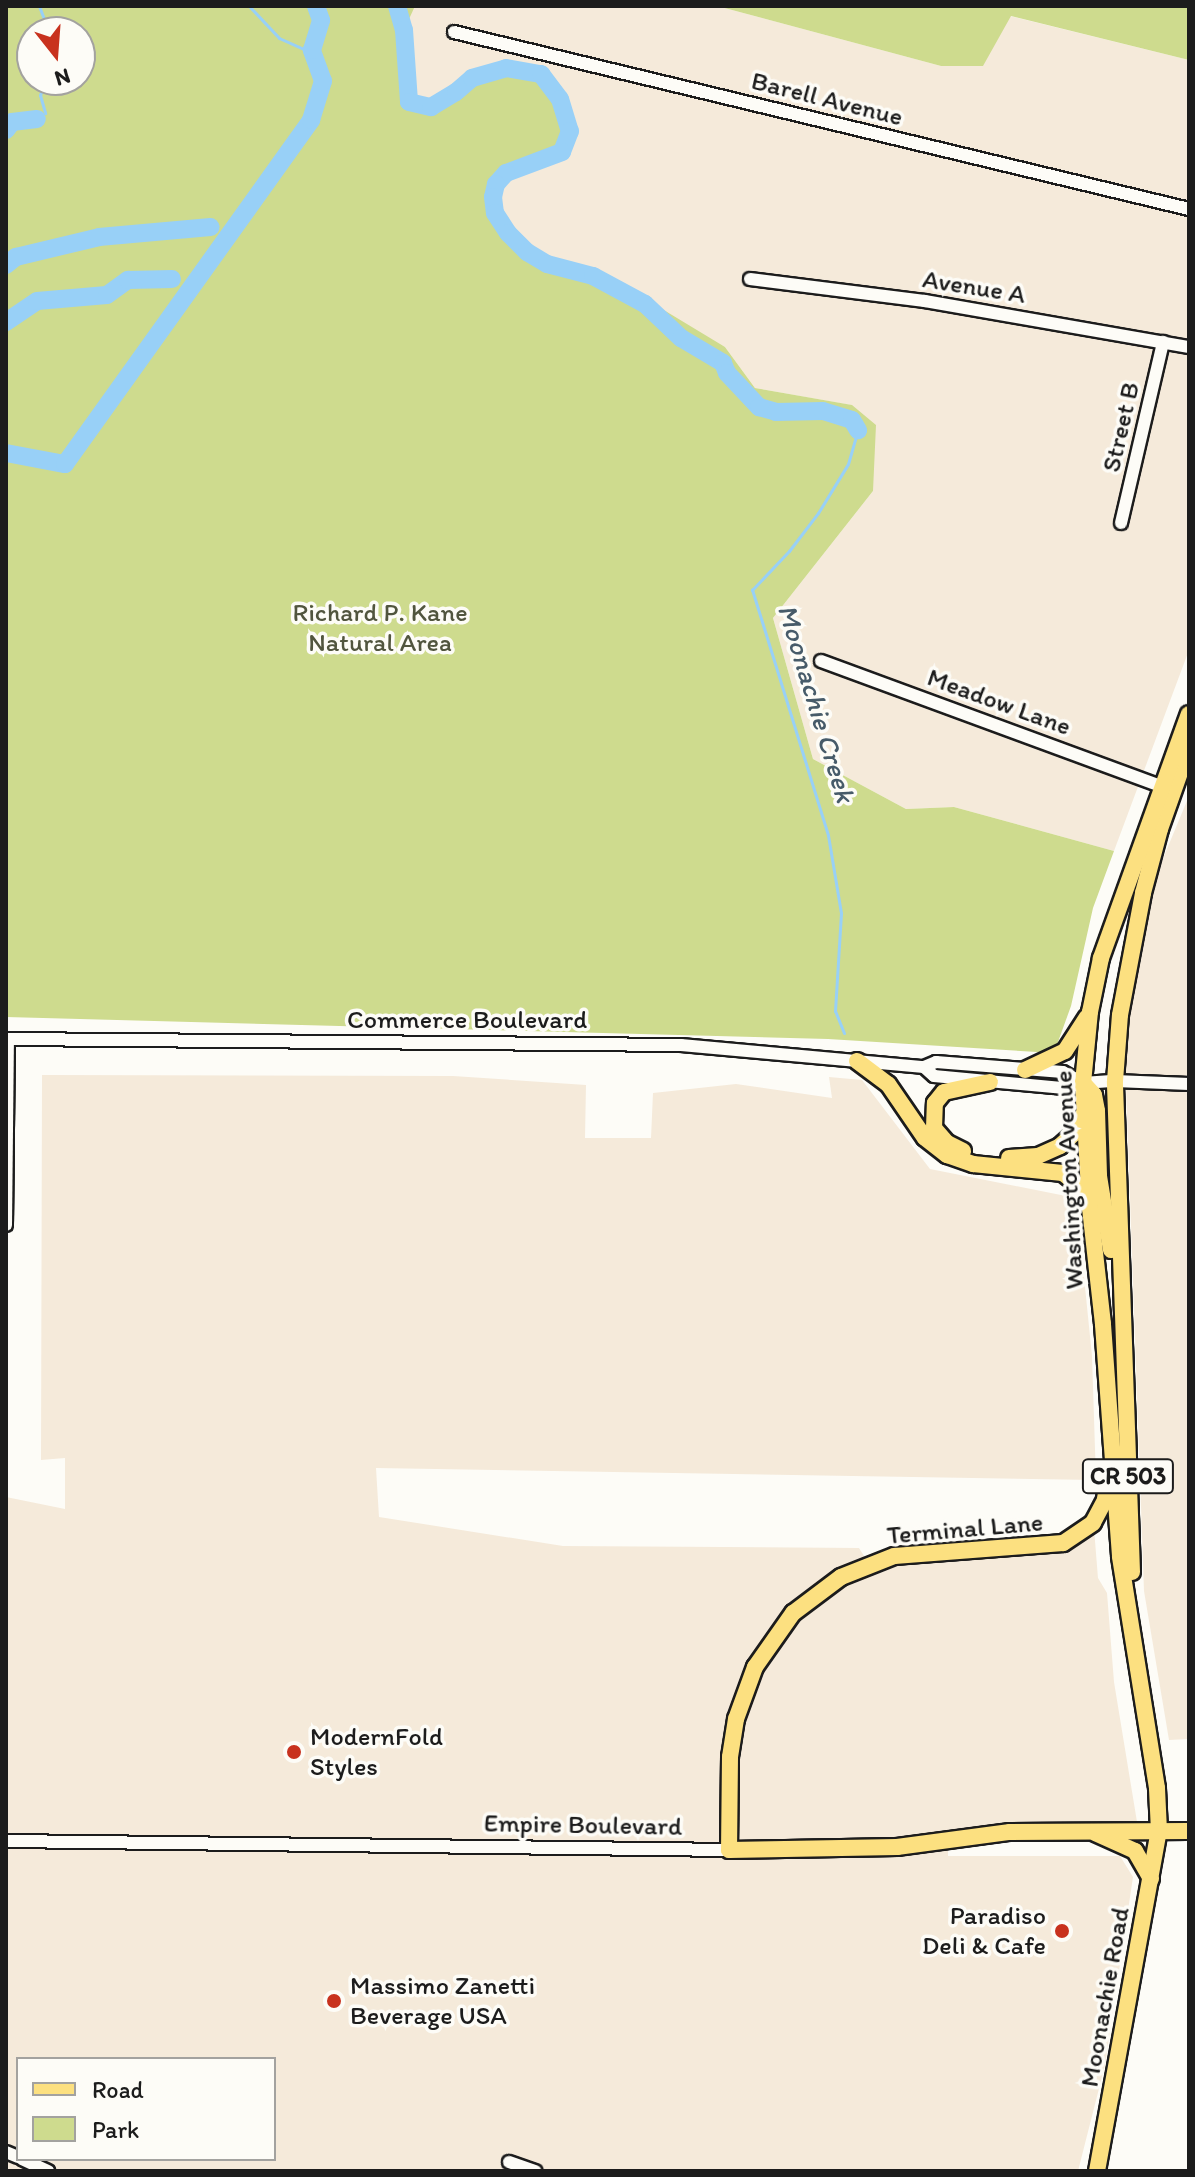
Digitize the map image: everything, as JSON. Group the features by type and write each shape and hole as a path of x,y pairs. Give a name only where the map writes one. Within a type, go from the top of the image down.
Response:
{"main road":[{"name":"Washington Avenue","path":"1159,1831 1157,1788 1120,1556 1090,1208 1083,1083 1090,1012 1101,958 1189,714"},
{"name":"Washington Avenue","path":"1136,1658 1120,1295 1115,1081 1120,1015 1143,893 1160,829 1189,747"},
{"path":"1025,1070 1065,1051 1090,1012"},
{"path":"857,1061 888,1084 925,1138 947,1155 973,1164 1063,1173 1078,1185 1090,1208"},
{"path":"990,1082 944,1092 935,1103 934,1128 947,1143 969,1154 1013,1158 1038,1156 1060,1146 1078,1130 1084,1114"},
{"path":"1083,1083 1094,1095 1097,1111 1099,1176 1120,1295"},
{"name":"Terminal Lane","path":"729,1850 730,1757 736,1719 755,1667 793,1613 830,1583 894,1556 939,1550 1051,1546 1074,1538 1100,1512 1113,1454"},
{"path":"1087,1830 1135,1851 1151,1881"},
{"name":"Moonachie Road","path":"1097,2171 1159,1831"},
{"name":"Empire Boulevard","path":"729,1850 897,1847 1010,1832 1189,1831"}],"street":[{"name":"Barell Avenue","path":"454,32 1189,209"},
{"name":"Avenue A","path":"750,279 925,301 1189,347"},
{"name":"Street B","path":"1121,523 1163,342"},
{"name":"Meadow Lane","path":"821,661 1161,786"},
{"name":"Commerce Boulevard","path":"6,1225 8,1039 681,1045 924,1067 936,1062 1063,1072 1083,1083"},
{"name":"Commerce Boulevard","path":"924,1067 934,1076 990,1082 1064,1088 1083,1083"},
{"path":"1083,1083 1189,1084"},
{"name":"Empire Boulevard","path":"6,1841 729,1850"},
{"path":"26,2161 48,2171"},
{"path":"509,2162 535,2171"}],"shaded area":[{"path":"415,6 717,6 941,66 982,66 1010,16 1189,60 1189,650 1114,851 954,807 906,809 813,759 773,618 873,491 851,405 755,388 725,347 525,261 485,211 440,108 406,106 395,23"},
{"path":"1189,796 1189,1739 1169,1740 1144,1591 1125,1057 1132,974 1152,885"},
{"path":"42,1075 453,1076 586,1085 585,1138 651,1138 653,1093 736,1084 832,1098 829,1077 862,1080 930,1169 1076,1198 1092,1356 1096,1480 376,1468 379,1517 563,1546 859,1548 871,1567 1059,1550 1093,1516 1098,1578 1107,1593 1114,1682 1139,1834 948,1844 948,1856 1120,1856 1133,1877 1105,2065 1078,2171 6,2171 6,1497 65,1509 65,1458 41,1460"}],"green space":[{"name":"Richard P. Kane Natural Area","path":"6,6 415,6 404,30 409,102 431,107 472,78 506,68 541,74 568,118 567,142 552,158 519,166 497,184 493,197 495,213 508,233 547,264 629,289 725,347 755,388 852,405 876,425 873,491 773,618 813,759 906,809 954,807 1114,851 1093,908 1071,1006 1054,1053 828,1039 6,1017"},
{"path":"717,6 1189,6 1189,60 1011,16 983,66 941,66"}],"waterway":[{"path":"39,6 43,16"},
{"path":"249,6 279,38 310,52"},
{"path":"6,453 65,464 311,120 323,81 312,50 321,20 316,6"},
{"name":"Moonachie Creek","path":"397,6 404,30 409,102 431,107 472,78 506,68 541,74 560,99 570,131 562,152 506,173 496,184 493,197 495,213 508,233 527,252 547,264 593,276 645,304 681,338 723,363 727,373 759,407 776,412 823,411 852,420 858,430"},
{"path":"40,96 45,113"},
{"path":"6,130 12,122 37,119"},
{"path":"6,265 16,257 99,237 211,227"},
{"path":"6,322 37,301 107,295 128,280 172,279"},
{"name":"Moonachie Creek","path":"844,1033 835,1011 841,913 828,835 752,590 789,551 818,513 848,464 858,430"}],"place":[{"name":"ModernFold Styles","path":"294,1752"},
{"name":"Paradiso Deli & Cafe","path":"1062,1931"},
{"name":"Massimo Zanetti Beverage USA","path":"334,2001"}]}
